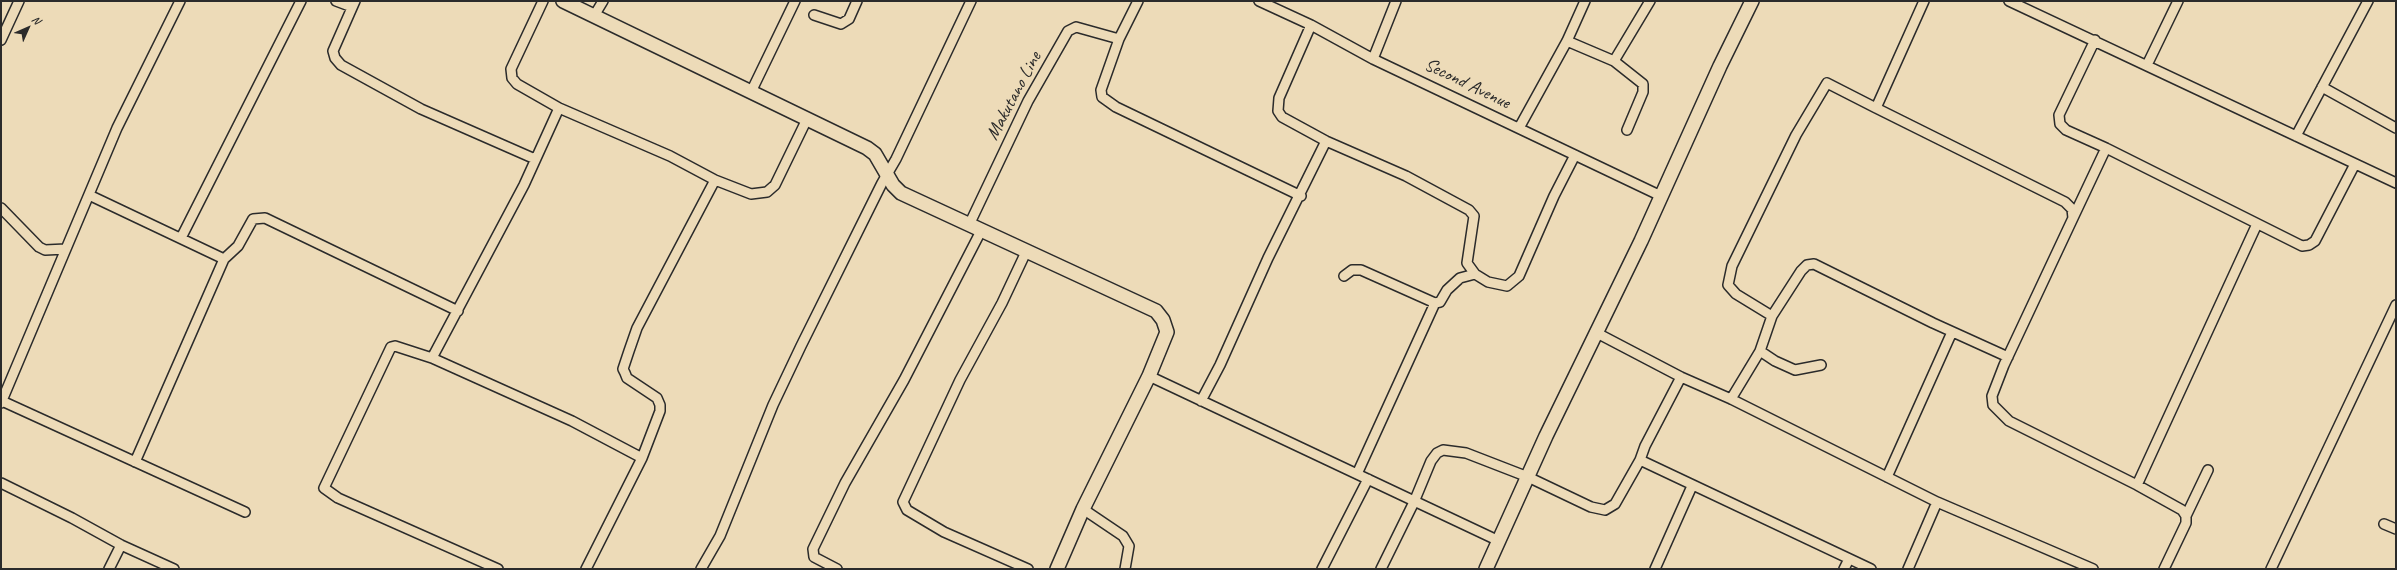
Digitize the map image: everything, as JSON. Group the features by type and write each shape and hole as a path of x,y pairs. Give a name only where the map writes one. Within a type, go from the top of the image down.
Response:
{"street":[{"path":"1,40 19,1"},
{"path":"180,1 117,128 1,402 245,512"},
{"path":"181,238 300,1"},
{"path":"336,1 354,4 333,51 335,58 341,65 421,109 535,159"},
{"path":"543,1 511,69 511,75 517,84 559,108 670,156 714,180 751,194 767,192 775,185 808,119"},
{"path":"563,1 867,148 875,154 886,174 901,193 1156,311 1163,320 1167,332 1149,376 1083,509 1057,569"},
{"path":"594,16 603,1"},
{"path":"751,92 795,1"},
{"path":"814,16 841,24 849,19 857,1"},
{"path":"701,569 720,536 774,405 801,346 886,174 896,159 971,1"},
{"path":"1138,1 1119,39 1101,90 1102,97 1116,107 1300,196"},
{"name":"Second Avenue","path":"1259,1 1311,25 1374,59 1661,196"},
{"path":"1374,59 1396,1"},
{"path":"1519,128 1567,41 1585,1"},
{"path":"1614,61 1650,1"},
{"path":"1486,569 1595,332 1661,196 1720,66 1752,1"},
{"path":"1876,108 1924,1"},
{"path":"2010,1 2396,183"},
{"path":"2147,65 2178,1"},
{"path":"2296,136 2368,1"},
{"path":"1311,25 1279,98 1277,107 1282,117 1326,141 1406,176 1470,210 1474,216 1467,263 1475,274 1499,286 1507,286 1519,276 1554,196 1575,155"},
{"name":"Makutano Line","path":"969,225 1028,101 1068,31 1076,27 1119,39"},
{"path":"2095,40 2059,115 2060,124 2066,130 2106,148 2302,246 2309,245 2315,241 2355,164"},
{"path":"1567,41 1614,61 1639,79 1644,88 1627,130"},
{"path":"1772,316 1736,294 1728,285 1732,266 1796,135 1827,83 2066,202 2072,209 2073,218"},
{"path":"2322,87 2396,128"},
{"path":"432,358 524,185 559,108"},
{"path":"1201,401 1220,365 1268,258 1326,141"},
{"path":"2106,148 2008,357 1992,396 1993,404 1998,412 2009,421 2137,485 2182,510 2186,516"},
{"path":"586,569 642,458 660,411 660,405 656,398 627,378 623,369 637,328 714,180"},
{"path":"89,195 224,259"},
{"path":"1,208 39,247 46,250 66,249"},
{"path":"135,462 224,259 238,246 253,219 265,218 458,311"},
{"path":"2137,485 2257,224"},
{"path":"837,569 814,557 813,549 845,483 904,380 981,231"},
{"path":"1026,252 1002,303 960,380 902,502 907,510 944,532 1028,569"},
{"path":"1731,399 1760,351 1772,316 1807,265 1814,264 1952,332 2008,357"},
{"path":"1344,276 1352,270 1360,270 1435,303 1440,302 1447,290 1460,278 1475,274"},
{"path":"1357,474 1435,303"},
{"path":"2271,569 2396,305"},
{"path":"1595,332 1681,378 1731,399 1937,502 2093,569"},
{"path":"1887,477 1952,332"},
{"path":"498,569 338,498 324,488 391,347 395,346 432,358 572,421 642,458"},
{"path":"1760,351 1775,362 1795,370 1821,365"},
{"path":"1149,376 1499,541"},
{"path":"1381,569 1414,502 1431,461 1437,453 1444,450 1466,453 1528,477 1591,507 1605,510 1615,504 1640,460 1645,446 1681,378"},
{"path":"1640,460 1692,486 1871,569"},
{"path":"2164,569 2186,524 2186,516 2208,470"},
{"path":"1322,569 1368,479"},
{"path":"1,482 121,545 174,569"},
{"path":"1655,569 1692,486"},
{"path":"1908,569 1937,502"},
{"path":"1083,509 1122,536 1128,546 1125,569"},
{"path":"2384,524 2396,529"},
{"path":"109,569 121,545"},
{"path":"1844,569 1849,559"}]}
